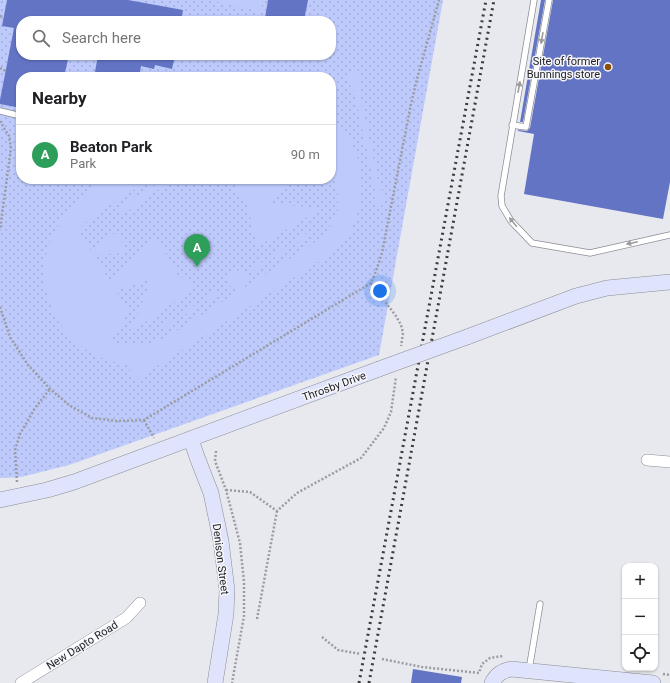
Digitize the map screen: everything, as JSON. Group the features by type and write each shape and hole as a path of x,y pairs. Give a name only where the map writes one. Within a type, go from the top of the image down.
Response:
{"main road":[{"name":"Throsby Drive","path":"0,500 47,490 74,482 576,296 607,288 670,282"},
{"name":"Denison Street","path":"191,439 211,493 221,541 226,590 226,614 215,683"},
{"path":"492,683 497,675 503,671 511,669 653,683"}],"street":[{"path":"647,460 670,462"},
{"name":"New Dapto Road","path":"21,683 126,618 140,603"}],"lane":[{"path":"534,0 512,125 501,196 502,206 511,221 532,243 590,253 670,235"},
{"path":"512,125 526,127 550,0"},
{"path":"0,111 16,115"},
{"path":"529,671 540,604"}],"path":[{"path":"0,307 10,337 28,365 50,389 69,405 92,418 117,421 144,420 371,283 382,253 411,104 439,0"},
{"path":"0,69 6,71"},
{"path":"0,121 9,136 11,148 0,230"},
{"path":"371,283 401,324 403,333 400,349"},
{"path":"257,619 277,511 297,494 362,458 384,428 391,412 397,373"},
{"path":"18,497 15,450 20,434 35,408 50,389"},
{"path":"144,420 154,438"},
{"path":"216,451 215,461 226,490 240,543 244,588 243,624 232,683"},
{"path":"226,490 250,492 277,511"},
{"path":"322,637 338,650 361,654"},
{"path":"382,659 422,667 479,673"}],"shaded area":[{"path":"0,0 443,0 379,355 69,465 21,477 0,478"},
{"path":"263,0 261,12 214,1"},
{"path":"358,70 361,88 359,89 380,189 382,189 385,205 376,207 373,191 375,190 354,90 351,90 348,72"},
{"path":"336,122 352,144 358,160 361,176 359,209 345,240 329,255 136,380 126,364 113,362 102,358 84,349 69,336 57,320 49,302 45,283 45,264 49,244 58,226 70,210 86,198 83,194 98,184 143,184 96,214 78,231 91,251 118,231 127,253 94,255 111,283 156,237 176,271 174,272 196,287 131,333 129,331 132,329 151,279 116,290 129,312 111,341 131,345 151,343 168,336 311,245 327,231 338,213 338,193 335,184"},
{"path":"157,184 167,184 140,201 140,203 124,214 119,207 136,196 137,197"},
{"path":"243,184 289,184 271,204 321,208 323,206 325,209 321,209 257,247 248,207 234,187"},
{"path":"312,230 314,232 247,275 249,280 235,289 232,285 159,331 158,329 230,283 227,277 242,268 245,273"}],"building":[{"path":"7,0 128,0 183,10 182,16 16,16 16,60 68,60 65,72 16,72 16,107 0,104 14,28 2,26"},
{"path":"268,0 308,0 305,16 265,16"},
{"path":"541,0 545,0 523,122 520,122"},
{"name":"Site of former Bunnings store","path":"553,0 670,0 670,182 663,219 524,194 534,134 518,130 527,131 530,128"},
{"path":"97,60 174,60 172,69 155,65 154,69 141,66 140,72 95,72"},
{"path":"413,669 462,677 461,683 411,683"}],"railway":[{"path":"359,683 486,0"},
{"path":"369,683 494,0"}],"place":[{"name":"Site of former Bunnings store","path":"608,67"},
{"name":"Beaton Park","path":"197,267"}]}
